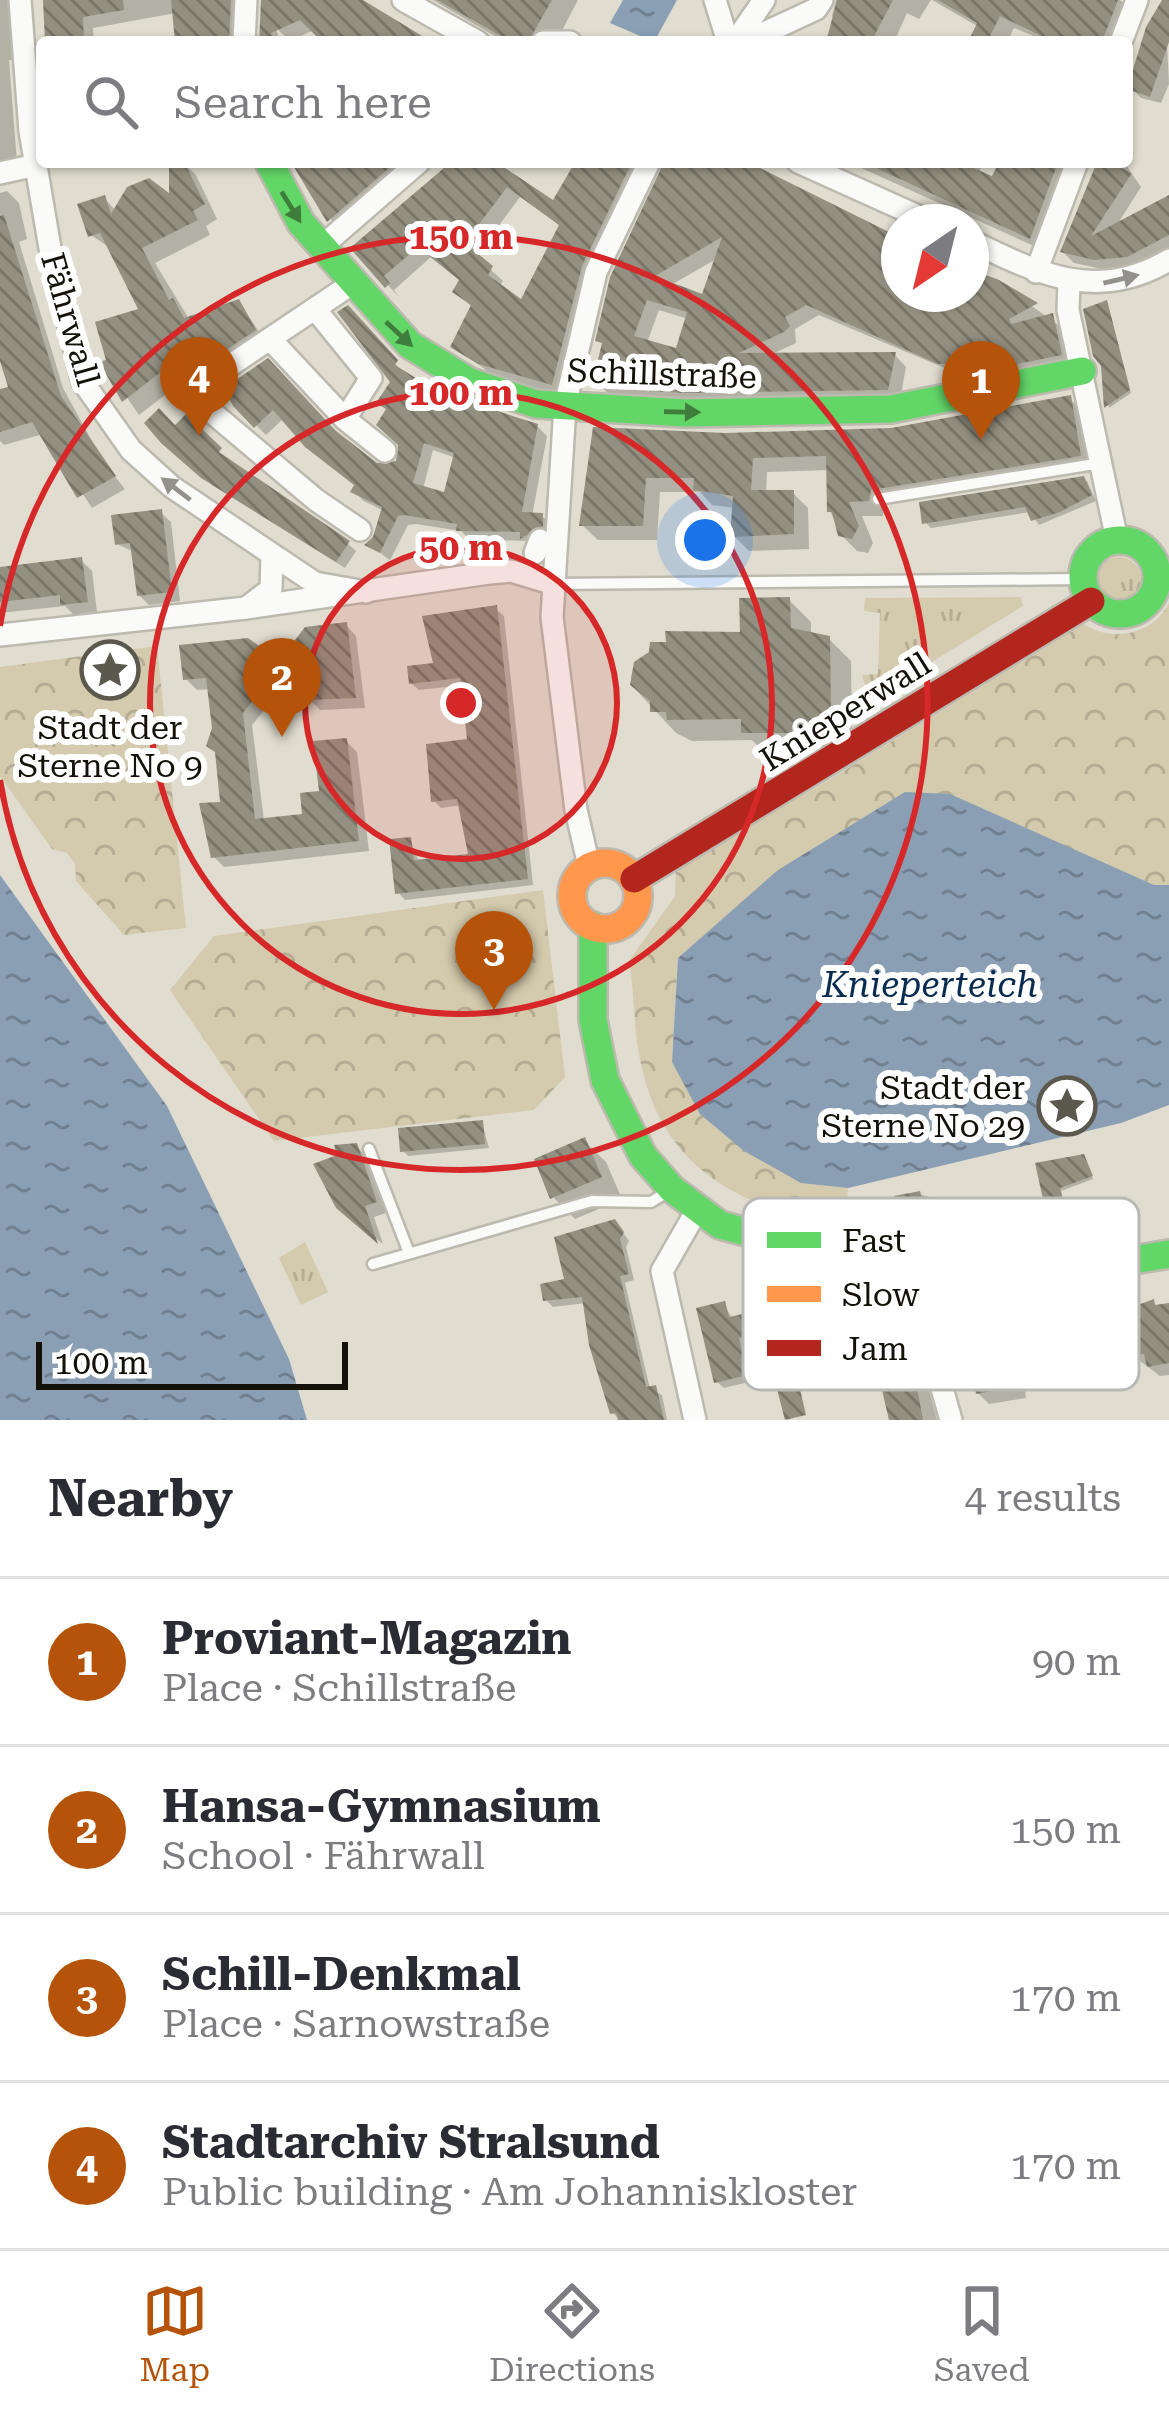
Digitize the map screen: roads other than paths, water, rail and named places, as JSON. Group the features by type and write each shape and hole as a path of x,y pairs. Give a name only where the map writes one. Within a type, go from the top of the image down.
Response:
{"street":[{"path":"244,36 246,0"},
{"path":"403,0 467,36"},
{"path":"715,0 730,36"},
{"path":"737,36 764,0"},
{"path":"1123,36 1137,0"},
{"path":"757,36 819,4"},
{"name":"Fährwall","path":"16,11 36,165"},
{"path":"0,172 36,165"},
{"name":"Fährwall","path":"37,168 71,343 99,408 152,471 272,556 315,583 366,592"},
{"name":"Schillstraße","path":"272,168 290,205 321,247 405,340 448,371 536,404 685,413 891,409 1082,371"},
{"path":"321,247 412,168"},
{"path":"590,866 573,788 552,617 565,406 596,272 646,168"},
{"path":"811,168 891,204"},
{"path":"1036,272 1075,168"},
{"path":"989,250 1069,283 1111,284 1169,260"},
{"path":"353,283 190,393 316,500 360,530"},
{"path":"1069,283 1068,310 1117,541 1160,550 1157,581 1147,604 1112,614 1087,590"},
{"path":"315,309 371,378 345,419"},
{"path":"270,339 345,419 385,451"},
{"path":"546,507 563,462"},
{"name":"Knieperwall","path":"634,879 1087,590 1096,549 1117,541"},
{"path":"246,608 271,589 272,556"},
{"name":"Fährwall","path":"0,635 246,608 511,571 554,584"},
{"path":"609,862 634,879 638,899 630,918 613,928 593,926 577,913 572,892 590,866 609,862"},
{"path":"593,926 593,1020 605,1080 644,1156 672,1190 743,1235"},
{"path":"695,1420 662,1271 697,1210"},
{"path":"1139,1260 1169,1254"},
{"path":"943,1390 951,1420"}],"lane":[{"path":"878,499 1101,463"},
{"path":"554,584 1087,590"},
{"path":"369,1149 410,1253"},
{"path":"373,1264 592,1201 651,1202 672,1190"}],"water":[{"path":"623,0 677,0 657,36 640,36 610,23"},
{"name":"Knieperteich","path":"905,792 950,794 1154,885 1169,885 1169,1105 1121,1123 848,1188 801,1183 744,1151 700,1114 672,1062 678,958 778,870"},
{"path":"0,875 167,1106 289,1359 307,1420 0,1420"}],"place":[{"name":"Stadtarchiv Stralsund","path":"199,436"},
{"name":"Proviant-Magazin","path":"981,440"},
{"name":"Stadt der Sterne No 9","path":"110,670"},
{"name":"Hansa-Gymnasium","path":"282,737"},
{"name":"Schill-Denkmal","path":"494,1010"},
{"name":"Stadt der Sterne No 29","path":"1067,1106"}]}
